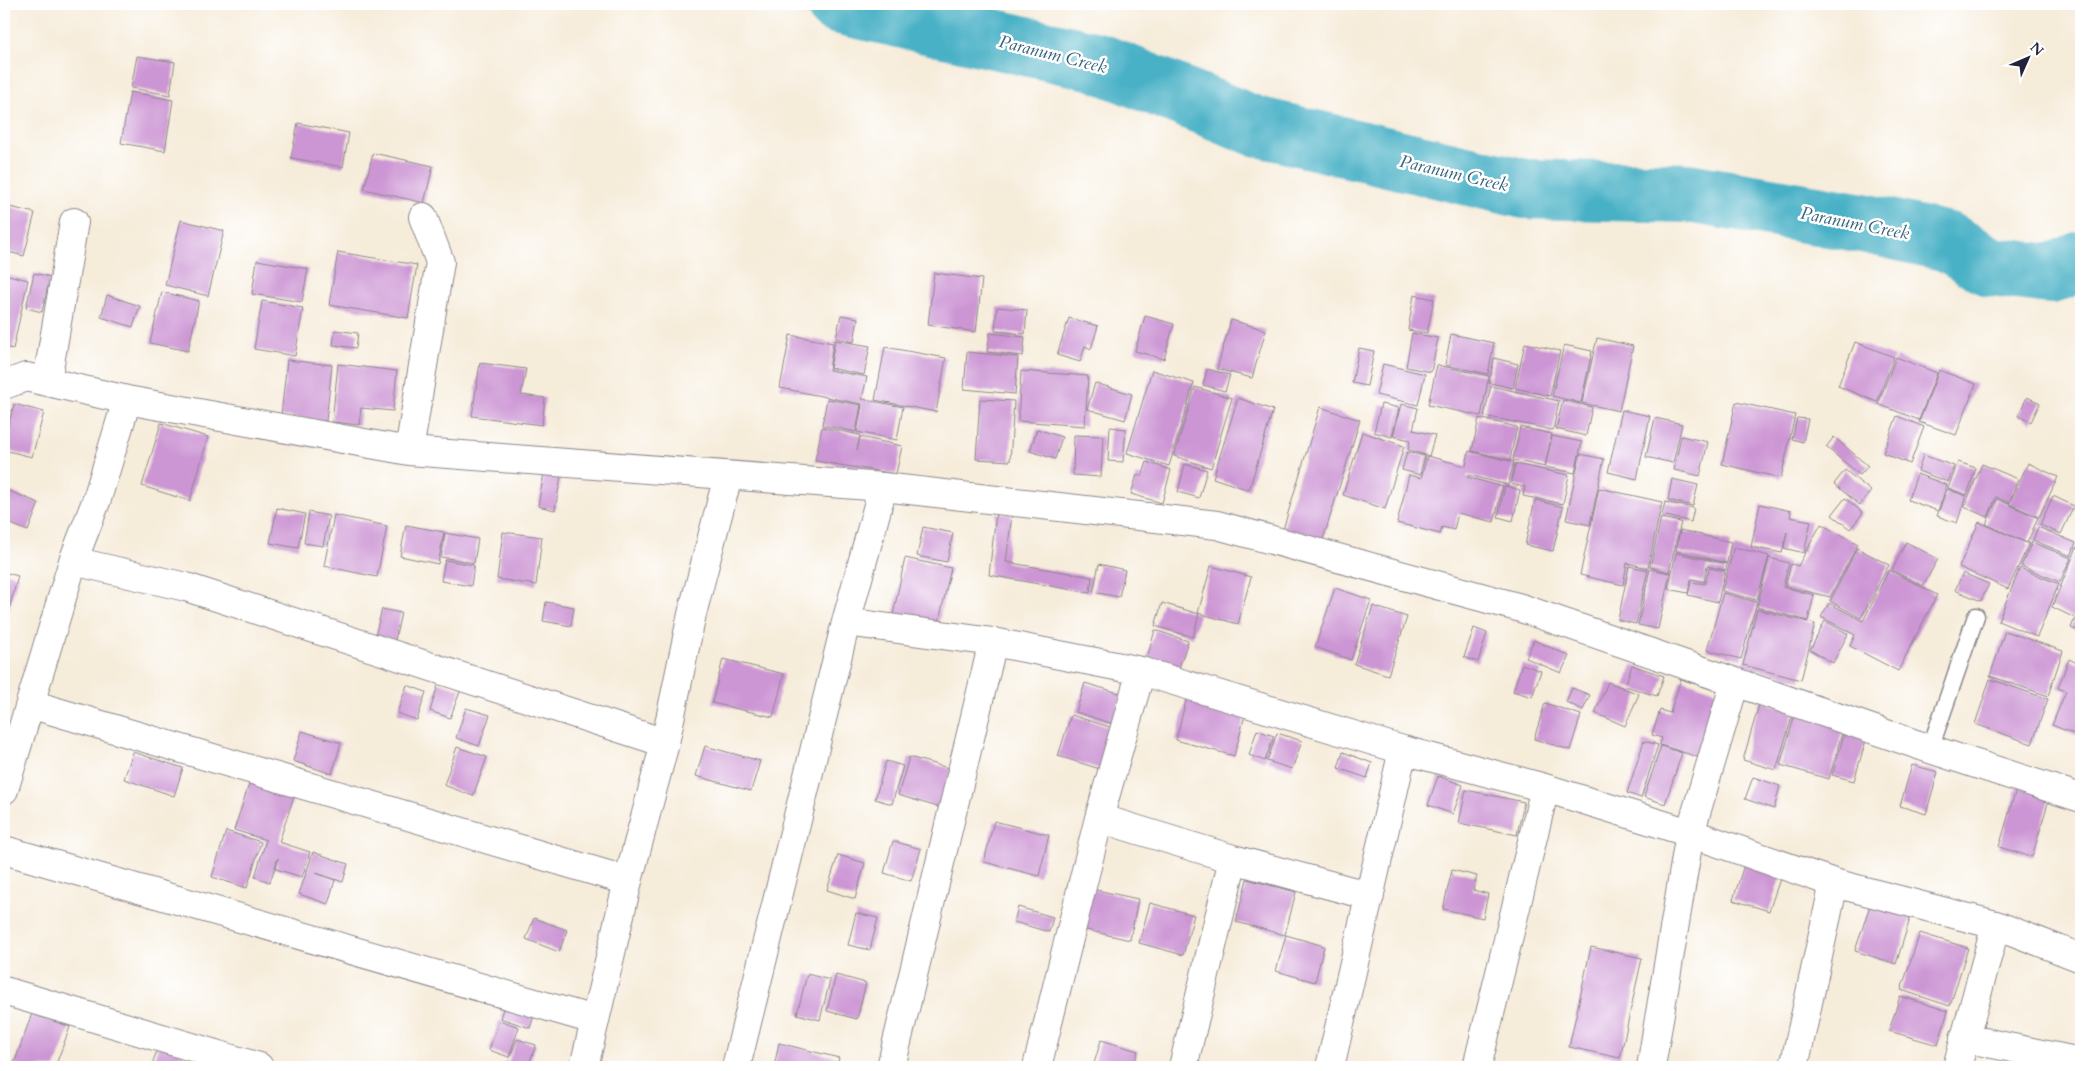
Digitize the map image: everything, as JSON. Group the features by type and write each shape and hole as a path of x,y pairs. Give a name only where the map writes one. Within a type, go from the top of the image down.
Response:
{"street":[{"path":"410,451 440,262 423,217"},
{"path":"47,381 74,222"},
{"path":"4,385 26,377 127,400 410,451 883,488 1217,525 1521,608 1930,749 2081,798"},
{"path":"4,790 73,561 97,499 127,400"},
{"path":"584,1067 628,881 665,743 692,614 728,476"},
{"path":"736,1067 846,622 883,488"},
{"path":"73,561 186,587 665,743"},
{"path":"846,622 993,642 1141,671 1404,750 1545,788 1690,833 1834,883 1996,925 2081,958"},
{"path":"891,1067 993,642"},
{"path":"1037,1067 1099,818 1141,671"},
{"path":"1651,1067 1690,833 1735,682"},
{"path":"30,704 628,881"},
{"path":"1330,1067 1404,750"},
{"path":"1477,1067 1545,788"},
{"path":"1099,818 1233,859 1370,896"},
{"path":"4,850 594,1020"},
{"path":"1183,1067 1233,859"},
{"path":"1794,1067 1834,883"},
{"path":"1957,1067 1996,925"},
{"path":"4,991 259,1067"},
{"path":"1964,1038 2081,1062"}],"lane":[{"path":"1930,749 1976,616"}],"building":[{"path":"137,56 175,62 170,95 131,88"},
{"path":"130,92 173,100 165,151 121,143"},
{"path":"298,123 349,133 343,167 291,158"},
{"path":"373,153 433,166 424,203 364,189"},
{"path":"10,207 35,213 24,256 4,251 4,234"},
{"path":"181,220 224,231 208,296 165,285"},
{"path":"338,252 417,265 408,318 329,305"},
{"path":"257,260 308,269 302,302 252,294"},
{"path":"34,273 50,277 42,312 26,308"},
{"path":"934,273 982,279 976,332 928,325"},
{"path":"4,274 28,280 13,349 4,347"},
{"path":"162,292 199,301 188,351 150,343"},
{"path":"107,295 140,306 133,327 101,317"},
{"path":"1414,295 1434,299 1427,333 1408,330"},
{"path":"262,301 303,308 295,356 254,349"},
{"path":"997,307 1027,310 1025,334 995,331"},
{"path":"841,315 858,318 854,342 836,338"},
{"path":"1145,316 1174,324 1164,359 1135,351"},
{"path":"1069,318 1098,326 1091,349 1085,346 1080,362 1057,355"},
{"path":"1231,320 1266,330 1252,378 1217,369"},
{"path":"335,330 358,333 356,348 333,345"},
{"path":"990,333 1025,337 1023,356 987,352"},
{"path":"1412,333 1438,338 1431,372 1406,367"},
{"path":"1451,334 1494,343 1488,374 1445,365"},
{"path":"790,335 833,343 829,370 867,377 862,399 903,407 897,440 857,432 862,404 780,388"},
{"path":"1597,338 1633,346 1619,411 1582,403"},
{"path":"835,340 870,346 864,375 830,368"},
{"path":"1855,342 1894,357 1877,402 1838,386"},
{"path":"1525,343 1560,351 1550,396 1515,388"},
{"path":"1564,345 1592,351 1581,403 1552,396"},
{"path":"885,347 946,358 936,412 875,400"},
{"path":"1359,348 1374,351 1367,386 1352,383"},
{"path":"967,352 1018,357 1015,394 964,389"},
{"path":"1896,357 1937,373 1919,420 1878,404"},
{"path":"1494,358 1518,364 1513,388 1489,383"},
{"path":"287,360 332,365 326,421 281,416"},
{"path":"480,363 526,369 521,395 545,398 542,425 472,416"},
{"path":"338,364 397,371 393,411 361,408 359,425 332,422"},
{"path":"1383,364 1425,374 1418,405 1376,395"},
{"path":"1437,365 1489,376 1481,416 1428,405"},
{"path":"1207,369 1230,375 1225,391 1203,385"},
{"path":"1152,370 1194,383 1169,466 1127,453"},
{"path":"1939,370 1976,384 1956,435 1919,422"},
{"path":"1021,371 1088,376 1085,426 1018,421"},
{"path":"1095,383 1132,394 1125,420 1087,409"},
{"path":"1491,386 1559,401 1553,430 1484,416"},
{"path":"1195,387 1232,398 1211,468 1174,456"},
{"path":"2027,397 2040,403 2031,422 2018,416"},
{"path":"1238,398 1273,410 1249,490 1213,478"},
{"path":"827,399 861,405 856,432 822,425"},
{"path":"980,399 1014,401 1010,461 976,459"},
{"path":"1563,400 1592,407 1586,436 1556,429"},
{"path":"1736,402 1795,415 1781,478 1722,464"},
{"path":"14,404 44,412 32,457 4,450 4,441"},
{"path":"1381,404 1399,408 1392,437 1374,432"},
{"path":"1401,404 1418,408 1413,430 1435,435 1429,456 1408,450 1410,440 1393,436"},
{"path":"1320,407 1360,420 1321,546 1282,533"},
{"path":"1622,410 1650,416 1637,479 1608,472"},
{"path":"1897,416 1924,427 1910,464 1883,453"},
{"path":"1479,418 1517,427 1510,460 1472,451"},
{"path":"1655,418 1682,424 1673,463 1646,457"},
{"path":"1797,418 1808,419 1803,442 1792,439"},
{"path":"161,423 208,437 190,501 142,486"},
{"path":"822,427 860,435 857,450 860,437 902,446 896,474 815,461"},
{"path":"1110,427 1126,429 1123,462 1108,461"},
{"path":"1520,427 1552,434 1545,467 1513,460"},
{"path":"1037,429 1062,437 1055,459 1030,451"},
{"path":"1362,432 1404,446 1385,509 1343,495"},
{"path":"1074,435 1103,436 1101,477 1073,475"},
{"path":"1552,436 1582,442 1575,473 1545,467"},
{"path":"1681,436 1708,442 1700,476 1674,470"},
{"path":"1834,437 1868,466 1860,475 1826,447"},
{"path":"1469,451 1514,462 1508,485 1468,475 1467,477 1503,487 1494,522 1458,513 1454,530 1442,527 1440,534 1397,523 1409,475 1421,478 1427,456 1466,466"},
{"path":"1407,452 1425,456 1420,475 1402,470"},
{"path":"1580,454 1604,459 1590,525 1566,520"},
{"path":"1923,455 1954,466 1948,482 1918,471"},
{"path":"1147,462 1171,470 1162,503 1131,494 1137,475 1142,477"},
{"path":"1958,462 1976,468 1967,495 1948,488"},
{"path":"2028,463 2058,477 2039,517 2009,504"},
{"path":"1185,464 1207,470 1199,498 1178,492"},
{"path":"1515,464 1569,475 1563,504 1523,496 1525,487 1511,484"},
{"path":"1982,464 2018,479 2009,503 1996,497 1988,517 1964,507"},
{"path":"1845,470 1871,491 1860,505 1834,484"},
{"path":"544,473 561,476 555,510 538,506"},
{"path":"1917,474 1947,485 1938,511 1908,500"},
{"path":"1672,479 1698,485 1693,506 1668,500"},
{"path":"1505,486 1520,490 1513,521 1498,517"},
{"path":"1599,488 1662,502 1648,568 1627,563 1623,585 1580,575"},
{"path":"4,489 39,503 28,531 4,521"},
{"path":"1947,489 1966,496 1957,523 1937,516"},
{"path":"2053,496 2074,506 2061,534 2040,525"},
{"path":"1845,498 1863,513 1850,529 1832,515"},
{"path":"1997,499 2038,518 2027,543 1986,524"},
{"path":"1535,500 1563,507 1553,551 1525,545"},
{"path":"1665,502 1694,508 1691,522 1662,515"},
{"path":"1760,504 1791,511 1790,517 1811,521 1804,553 1784,548 1787,532 1782,553 1751,547"},
{"path":"277,508 305,514 298,548 270,543"},
{"path":"309,512 329,516 323,546 304,543"},
{"path":"996,513 1012,515 1006,562 1092,577 1090,593 989,575"},
{"path":"334,515 387,526 377,577 324,566"},
{"path":"1661,518 1681,522 1669,572 1650,567"},
{"path":"1979,522 2029,544 2008,589 1959,567"},
{"path":"1821,524 1858,544 1830,597 1785,586 1791,564 1798,566"},
{"path":"406,525 444,532 438,564 400,556"},
{"path":"923,527 953,533 947,562 917,556"},
{"path":"2038,527 2076,543 2071,556 2033,540"},
{"path":"1680,530 1731,542 1727,563 1676,551"},
{"path":"503,532 542,537 536,585 497,579"},
{"path":"445,533 478,539 474,563 441,557"},
{"path":"1906,542 1938,559 1923,586 1892,570"},
{"path":"2032,542 2071,558 2060,582 2021,566"},
{"path":"1734,547 1769,556 1757,600 1722,591"},
{"path":"2077,547 2081,549 2081,632 2071,628 2075,618 2052,607"},
{"path":"1857,548 1889,565 1861,618 1830,601"},
{"path":"1676,553 1727,564 1726,570 1707,566 1704,582 1691,579 1688,593 1668,589"},
{"path":"905,558 951,568 938,626 893,615"},
{"path":"1769,558 1789,563 1783,587 1814,595 1808,621 1757,607"},
{"path":"445,560 474,565 471,586 441,581"},
{"path":"1099,564 1125,570 1119,597 1093,592"},
{"path":"1211,566 1251,577 1238,624 1198,613"},
{"path":"1629,566 1648,570 1636,624 1618,620"},
{"path":"1709,568 1725,571 1718,602 1688,595 1691,582 1705,584"},
{"path":"2020,568 2059,584 2037,637 1998,621"},
{"path":"1650,569 1670,573 1658,629 1638,625"},
{"path":"1889,570 1937,595 1898,671 1850,646 1855,635 1821,617 1829,603 1863,621"},
{"path":"4,572 18,576 4,628"},
{"path":"1963,573 1989,584 1981,601 1955,590"},
{"path":"1335,588 1371,600 1351,660 1315,647"},
{"path":"1723,593 1757,602 1741,659 1707,650"},
{"path":"546,602 574,607 571,626 543,621"},
{"path":"1162,603 1199,614 1193,637 1155,626"},
{"path":"1373,606 1407,617 1388,675 1354,664"},
{"path":"382,609 401,613 395,640 375,636"},
{"path":"1757,609 1815,624 1801,680 1743,665"},
{"path":"1825,621 1848,634 1833,663 1810,650"},
{"path":"1474,628 1487,633 1478,662 1464,657"},
{"path":"1155,630 1188,641 1179,668 1147,658"},
{"path":"2005,631 2063,651 2048,696 1990,676"},
{"path":"1534,640 1569,656 1561,673 1526,658"},
{"path":"723,659 784,674 773,717 712,703"},
{"path":"2069,659 2081,665 2081,737 2052,725 2066,691 2058,688"},
{"path":"1522,664 1541,671 1532,697 1513,691"},
{"path":"1632,665 1664,676 1657,696 1625,686"},
{"path":"1681,679 1725,694 1704,759 1660,745 1662,738 1652,735 1660,710 1670,713"},
{"path":"1990,679 2048,699 2032,744 1975,724"},
{"path":"439,682 461,689 450,718 430,711"},
{"path":"1608,682 1639,694 1625,726 1595,713"},
{"path":"1085,683 1122,694 1113,724 1076,712"},
{"path":"407,685 426,692 417,720 397,713"},
{"path":"1572,688 1590,695 1583,710 1566,702"},
{"path":"1188,692 1247,708 1234,756 1176,740"},
{"path":"1760,701 1794,711 1776,770 1743,760"},
{"path":"1545,703 1581,715 1570,750 1534,739"},
{"path":"466,708 490,715 479,746 456,738"},
{"path":"1796,711 1844,726 1829,779 1780,765"},
{"path":"1071,715 1113,728 1100,769 1058,756"},
{"path":"1846,727 1868,733 1854,781 1832,775"},
{"path":"1257,730 1274,736 1265,761 1249,755"},
{"path":"302,731 341,743 332,774 293,761"},
{"path":"1277,733 1302,741 1292,769 1267,761"},
{"path":"1644,741 1658,745 1641,798 1627,793"},
{"path":"705,746 760,761 751,791 696,776"},
{"path":"1661,746 1682,753 1665,804 1644,797"},
{"path":"457,747 487,757 473,796 444,785"},
{"path":"133,752 183,768 174,796 124,779"},
{"path":"1343,752 1372,763 1367,778 1338,768"},
{"path":"909,757 952,769 941,808 898,795"},
{"path":"886,761 903,766 892,804 875,799"},
{"path":"1912,765 1938,772 1926,814 1900,806"},
{"path":"252,775 296,790 279,842 310,852 302,877 276,869 278,858 270,882 255,877 266,840 234,830"},
{"path":"1438,776 1463,785 1453,814 1428,805"},
{"path":"1753,777 1780,786 1774,809 1745,799"},
{"path":"2017,786 2050,796 2032,857 1999,847"},
{"path":"1466,790 1524,802 1517,835 1459,823"},
{"path":"994,821 1049,835 1039,876 984,862"},
{"path":"226,831 261,842 247,888 212,877"},
{"path":"893,841 921,849 911,881 884,873"},
{"path":"313,852 348,864 343,882 316,873 335,880 328,904 299,894"},
{"path":"1748,852 1785,864 1769,911 1733,900"},
{"path":"838,855 865,863 855,899 827,890"},
{"path":"1452,870 1477,876 1473,890 1488,894 1483,918 1443,909"},
{"path":"1247,879 1296,892 1285,935 1236,922"},
{"path":"1087,888 1138,899 1130,940 1078,928"},
{"path":"1873,896 1913,909 1896,964 1855,951"},
{"path":"1150,903 1194,915 1183,955 1139,943"},
{"path":"1018,907 1053,917 1049,932 1014,922"},
{"path":"856,913 878,918 870,950 848,945"},
{"path":"534,918 567,930 559,952 526,939"},
{"path":"1920,933 1968,948 1950,1006 1901,990"},
{"path":"1286,935 1324,946 1315,982 1276,971"},
{"path":"1591,947 1642,958 1620,1058 1569,1047"},
{"path":"807,974 830,980 820,1020 797,1014"},
{"path":"836,975 866,983 857,1019 827,1011"},
{"path":"1900,996 1948,1011 1938,1045 1889,1031"},
{"path":"506,1000 536,1010 530,1028 500,1018"},
{"path":"32,1013 70,1027 55,1067 23,1067 14,1064"},
{"path":"499,1020 519,1027 509,1057 489,1050"},
{"path":"517,1039 536,1045 528,1067 507,1066"},
{"path":"1101,1040 1138,1051 1133,1067 1093,1067"},
{"path":"160,1042 182,1050 176,1067 151,1067"},
{"path":"779,1043 839,1058 837,1067 774,1067"}],"waterway":[{"name":"Paranum Creek","path":"836,4 1094,61 1255,126 1525,189 1688,193 1863,223 1948,242 1991,267 2051,274 2081,261"}]}
